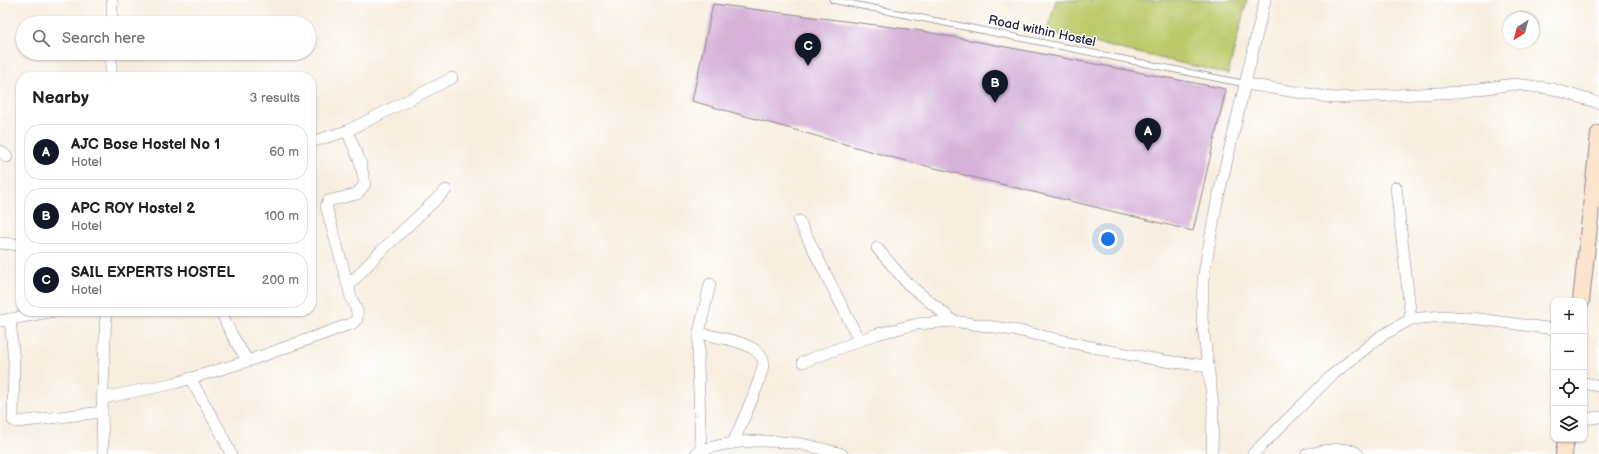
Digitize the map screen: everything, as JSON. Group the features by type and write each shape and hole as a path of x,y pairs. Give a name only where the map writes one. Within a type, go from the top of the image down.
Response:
{"street":[{"path":"112,0 112,16"},
{"path":"1212,454 1213,405 1202,319 1203,280 1216,206 1265,0"},
{"path":"111,60 112,72"},
{"path":"316,140 347,131 452,78"},
{"path":"1246,84 1334,98 1459,92 1514,84 1553,89 1599,103"},
{"path":"103,398 190,378 248,361 353,323 357,319 358,315 350,296 326,206 328,201 358,194 365,184 360,161 347,131"},
{"path":"1581,298 1599,134"},
{"path":"1396,187 1411,319"},
{"path":"349,289 350,284 377,255 446,190"},
{"path":"800,221 860,340"},
{"path":"0,242 16,244"},
{"path":"877,248 907,283 954,321"},
{"path":"710,284 699,333 697,452 709,447 747,440 794,443 842,454"},
{"path":"27,316 5,320 14,362 12,420 18,422 102,412"},
{"path":"103,454 102,412 106,316"},
{"path":"223,316 236,344 248,361"},
{"path":"1254,454 1332,376 1381,336 1411,319 1443,316 1551,329"},
{"path":"803,362 877,334 917,324 954,321 1020,331 1110,351 1165,361 1208,366"},
{"path":"699,333 737,342 755,350 762,358 763,368 751,402 732,443"},
{"path":"190,378 231,454"},
{"path":"1587,384 1599,386"},
{"path":"1587,419 1599,417"},
{"path":"1564,454 1566,442"},
{"path":"1307,454 1352,449 1358,454"}],"lane":[{"name":"Road within Hostel","path":"833,0 1246,84"}],"green space":[{"path":"1056,0 1247,0 1228,74 1047,32"}],"building":[{"path":"713,4 922,31 1226,89 1193,231 898,159 692,101"}],"place":[{"name":"SAIL EXPERTS HOSTEL","path":"808,66"},
{"name":"APC ROY Hostel 2","path":"995,103"},
{"name":"AJC Bose Hostel No 1","path":"1148,151"}]}
